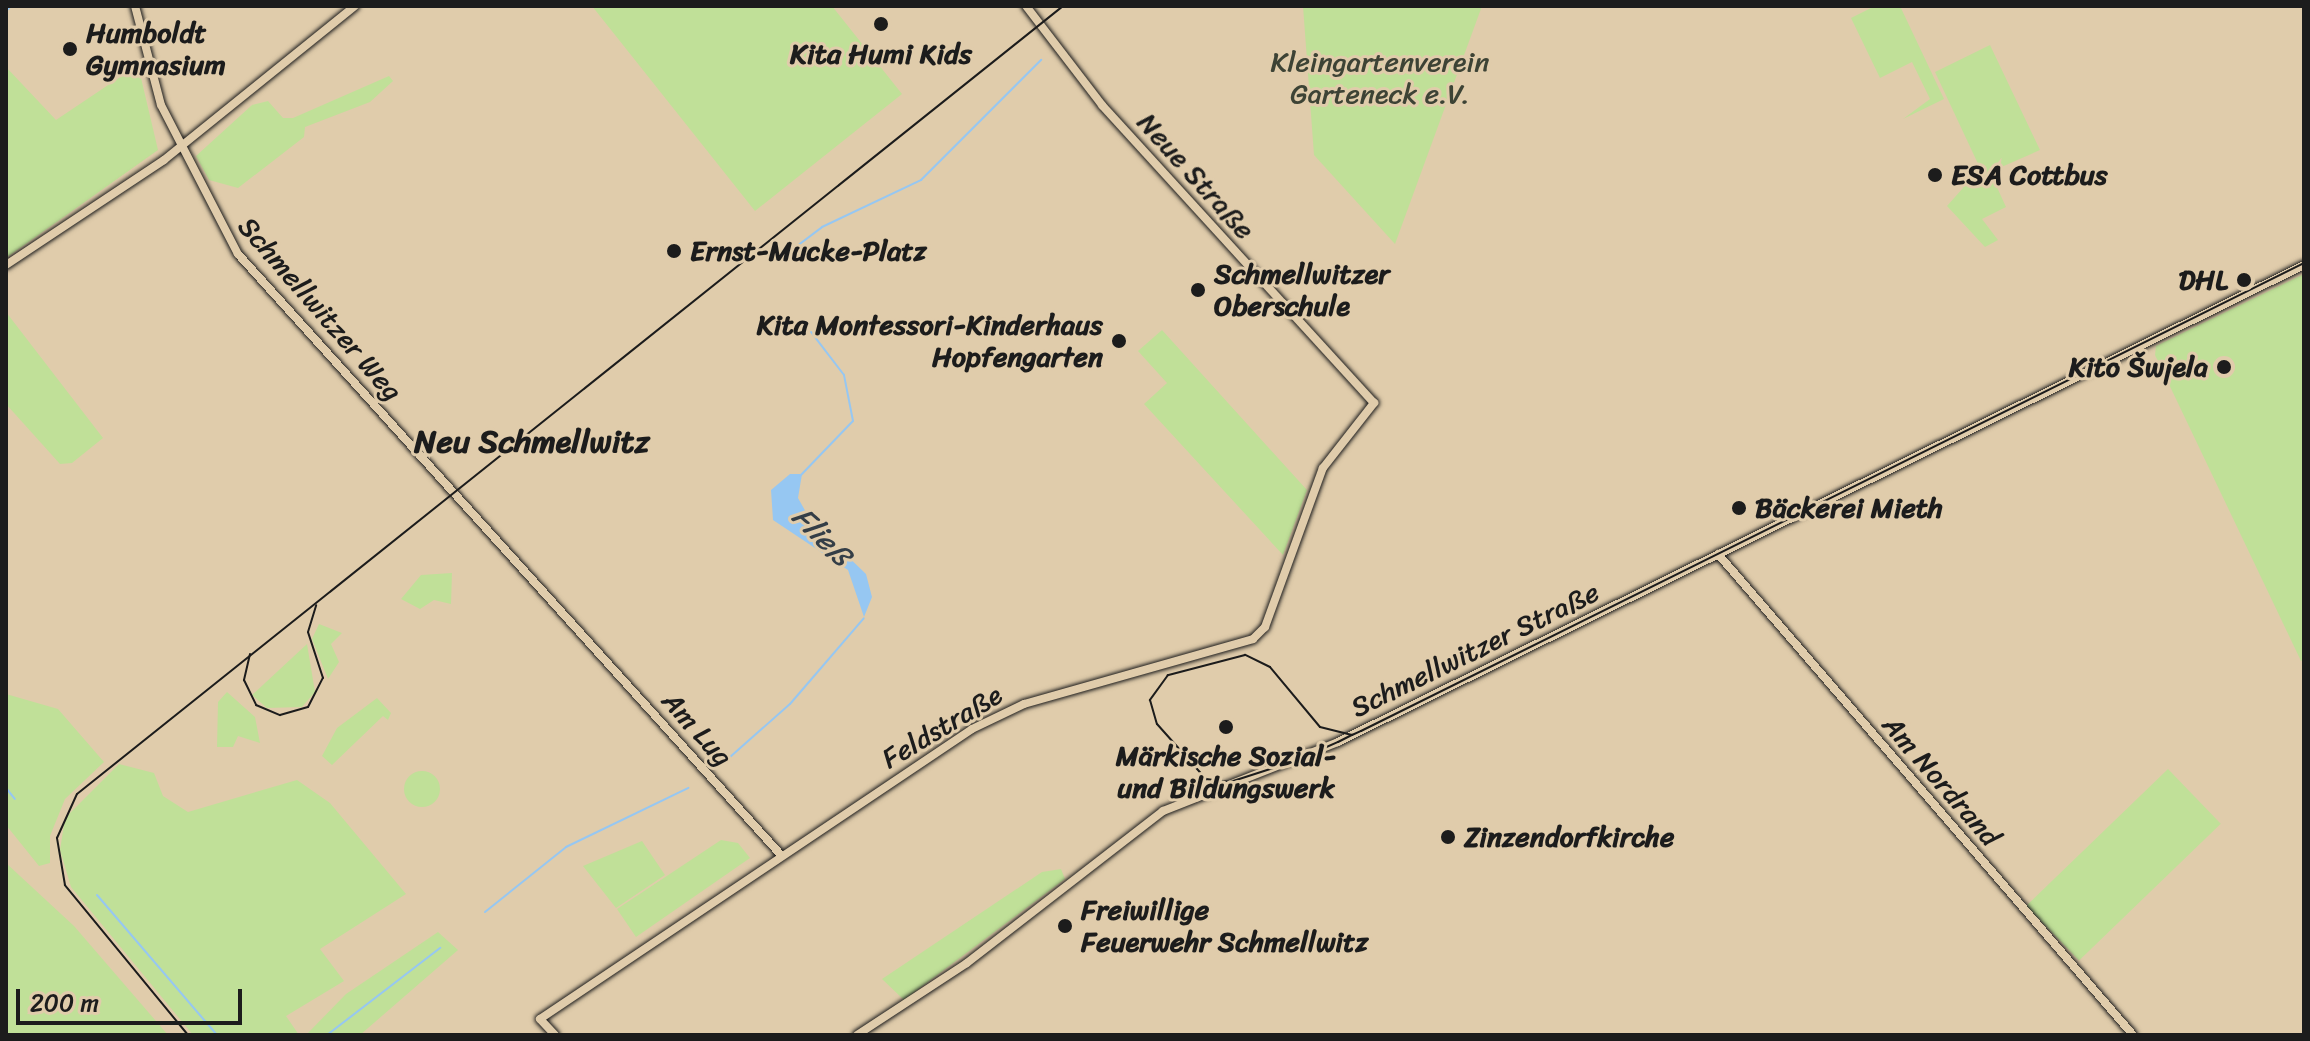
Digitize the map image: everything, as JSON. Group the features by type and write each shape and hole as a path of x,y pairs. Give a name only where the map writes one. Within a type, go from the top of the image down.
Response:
{"street":[{"name":"Schmellwitzer Weg","path":"135,6 155,89 181,147 238,254 580,633"},
{"path":"6,265 181,147 259,88 355,6"},
{"name":"Neue Straße","path":"1026,6 1102,105 1374,403"},
{"name":"Schmellwitzer Straße","path":"857,1035 967,963 1163,811 1338,742 2304,265"},
{"name":"Feldstraße","path":"555,1035 540,1019 781,855 1009,710 1253,639 1265,627 1323,468 1374,403"},
{"name":"Am Nordrand","path":"1718,554 2133,1035"},
{"name":"Am Lug","path":"580,633 781,855"}],"green space":[{"path":"592,6 832,6 902,94 755,211"},
{"name":"Kleingartenverein Garteneck e.V.","path":"1303,6 1482,6 1395,244 1314,155"},
{"path":"1875,6 1900,6 1944,99 1903,119 1930,99 1912,62 1880,78 1851,18"},
{"path":"1990,45 2040,150 1990,172 2006,207 1982,219 1998,240 1985,247 1947,206 1963,188 1956,179 1980,168 1935,72"},
{"path":"138,65 158,150 6,258 6,67 56,120"},
{"path":"389,76 393,81 370,102 305,127 304,137 238,188 209,180 196,156 252,105 268,101 283,118 293,118"},
{"path":"2304,274 2304,659 2301,661 2155,355 2156,346"},
{"path":"6,312 103,438 72,463 60,464 6,404"},
{"path":"1162,330 1307,490 1283,555 1144,404 1167,383 1138,351"},
{"path":"452,573 451,604 434,600 420,609 401,599 421,575"},
{"path":"319,624 342,633 331,644 339,662 328,679 312,639"},
{"path":"307,644 315,692 302,707 267,708 252,695"},
{"path":"227,692 255,717 260,743 238,736 233,747 217,747 218,702"},
{"path":"6,694 58,709 104,762 65,799 50,836 50,863 39,866 6,825"},
{"path":"377,698 391,713 388,720 383,716 332,765 322,756 337,728"},
{"path":"119,764 154,773 163,796 188,812 297,780 330,803 406,894 320,949 344,981 286,1016 299,1035 193,1035 71,887 60,850 65,818"},
{"path":"2168,769 2221,824 2079,961 2026,906"},
{"path":"422,771 435,776 440,789 435,802 422,807 409,802 404,789 409,776"},
{"path":"721,840 738,843 750,858 636,937 617,909"},
{"path":"642,841 665,875 616,908 583,866"},
{"path":"6,863 74,926 168,1035 6,1035"},
{"path":"1061,869 1065,879 904,1000 882,979 1042,872"},
{"path":"438,932 458,950 360,1035 306,1035 346,994"}],"water":[{"path":"790,474 802,474 798,498 811,521 866,574 872,597 864,617 848,570 773,520 771,490"}],"waterway":[{"name":"Fließ","path":"6,11 11,6"},
{"path":"793,249 822,227 921,180 1041,60"},
{"name":"Fließ","path":"800,476 853,421 844,375 811,332"},
{"name":"Fließ","path":"721,765 790,704 864,618"},
{"name":"Fließ","path":"6,788 15,799"},
{"name":"Fließ","path":"485,912 566,847 688,788"},
{"name":"Fließ","path":"97,895 217,1035"},
{"name":"Fließ","path":"327,1035 440,948"}],"tram line":[{"path":"188,1035 65,885 57,838 77,794 1063,6"},
{"path":"1352,735 1320,727 1270,667 1245,655 1168,675 1150,700 1157,724 1206,779 1230,782 1292,762 1361,731 2304,263"},
{"path":"250,654 244,680 256,705 280,715 308,707 323,678 308,632 316,605"}],"place":[{"name":"Kita Humi Kids","path":"881,24"},
{"name":"Humboldt Gymnasium","path":"70,49"},
{"name":"ESA Cottbus","path":"1935,175"},
{"name":"Ernst-Mucke-Platz","path":"674,251"},
{"name":"DHL","path":"2244,280"},
{"name":"Schmellwitzer Oberschule","path":"1198,290"},
{"name":"Kita Montessori-Kinderhaus Hopfengarten","path":"1119,341"},
{"name":"Kito Šwjela","path":"2224,367"},
{"name":"Bäckerei Mieth","path":"1739,508"},
{"name":"Märkische Sozial- und Bildungswerk","path":"1226,727"},
{"name":"Zinzendorfkirche","path":"1448,837"},
{"name":"Freiwillige Feuerwehr Schmellwitz","path":"1065,926"}],"district":[{"name":"Neu Schmellwitz","path":"532,442"}]}
